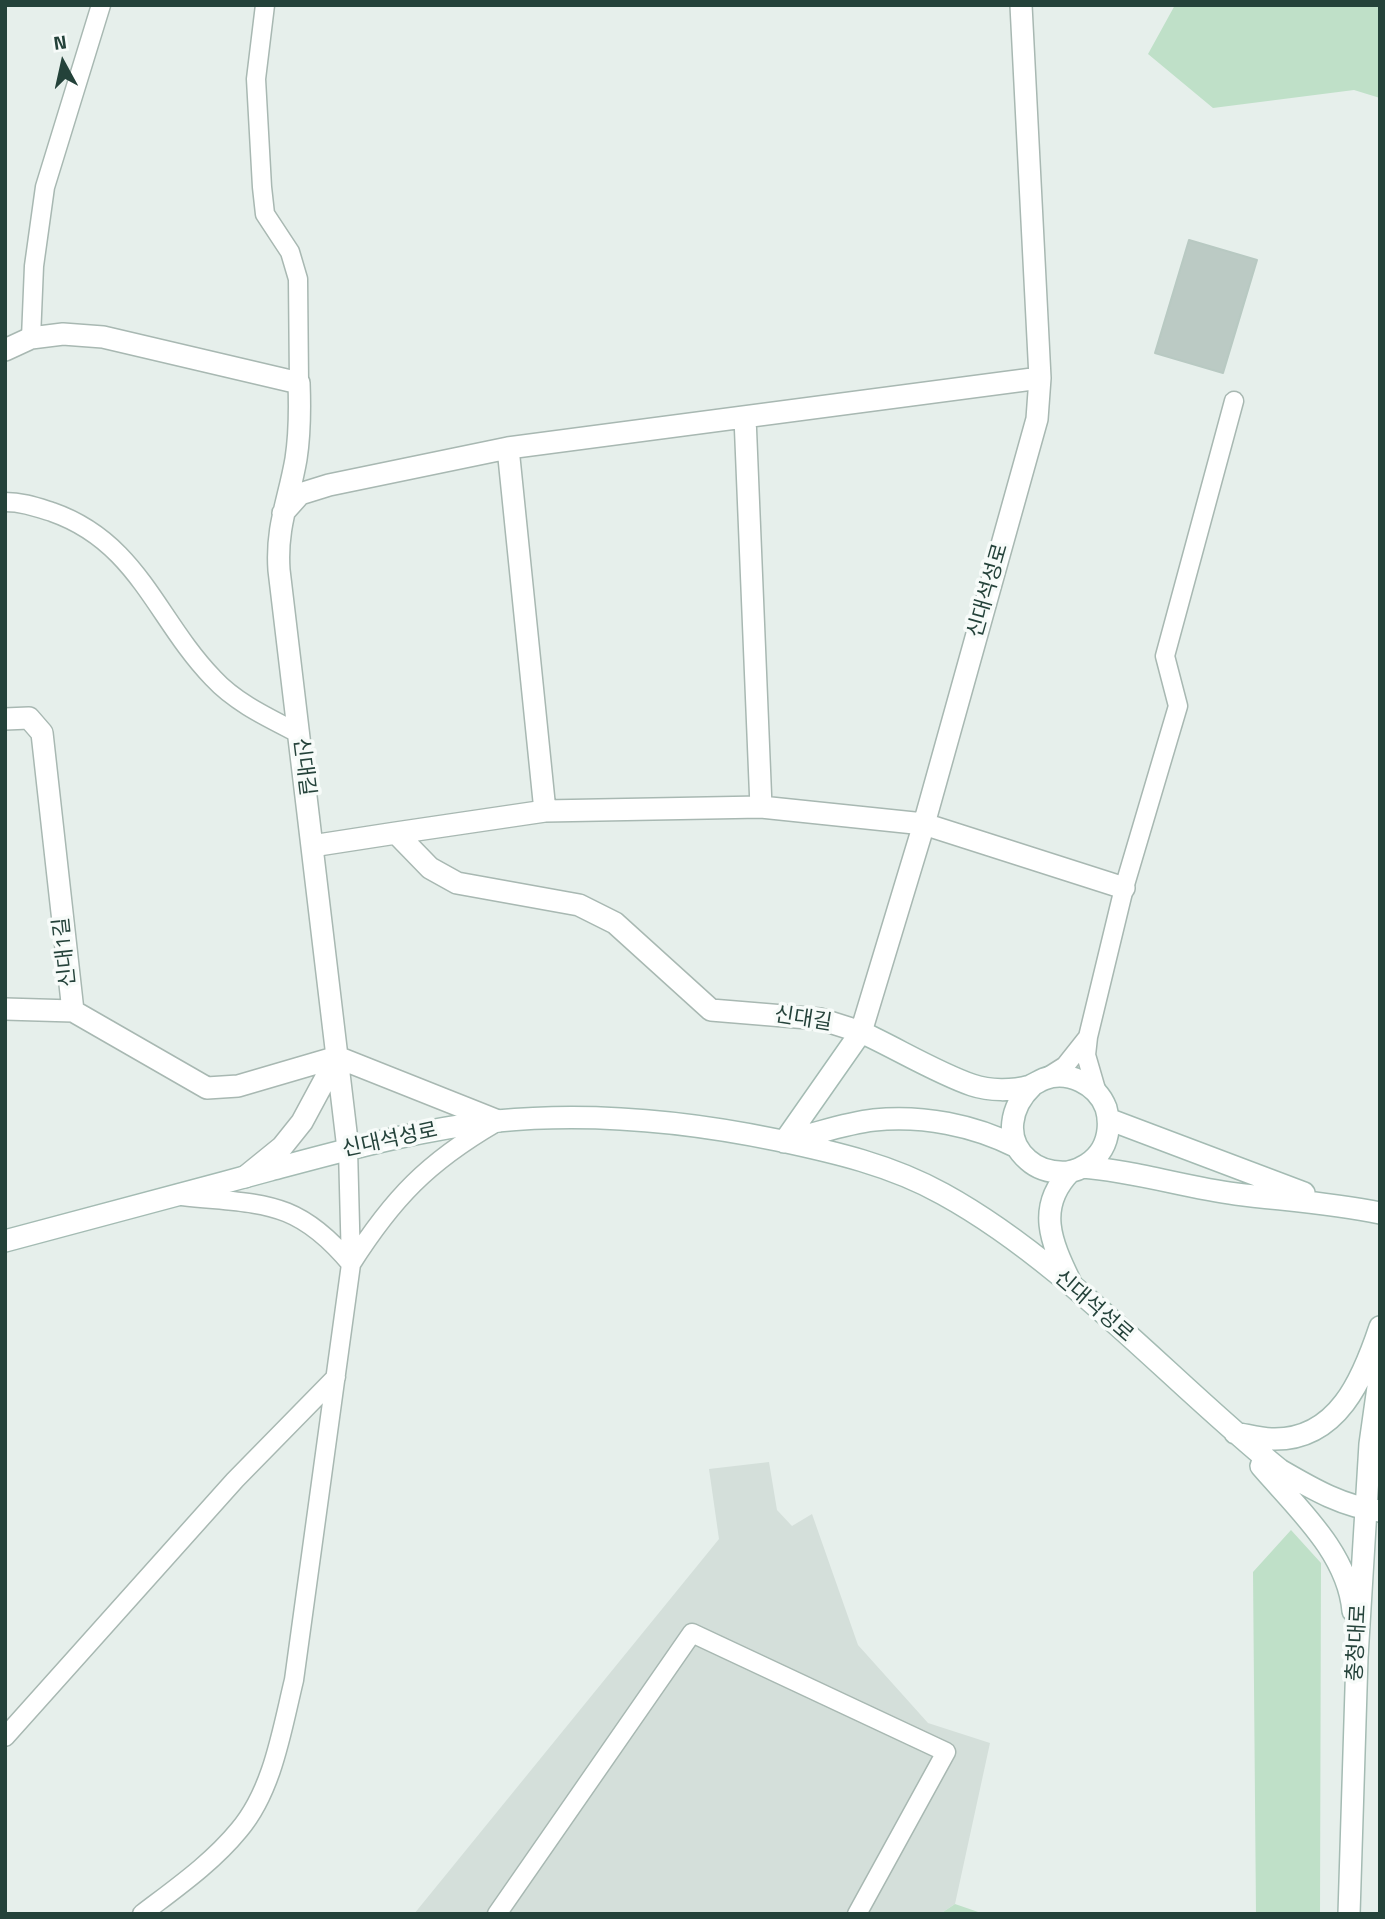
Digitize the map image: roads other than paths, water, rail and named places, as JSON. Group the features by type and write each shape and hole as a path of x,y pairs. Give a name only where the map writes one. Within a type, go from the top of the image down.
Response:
{"street":[{"name":"신대석성로","path":"783,1142 861,1032 924,824 1037,419 1040,378 1021,5"},
{"path":"5,350 31,338 63,334 103,337 299,383"},
{"path":"283,513 300,494 329,485 508,448 1040,378"},
{"name":"신대길","path":"299,383 299,433 277,539 348,1150"},
{"path":"745,417 761,807"},
{"path":"508,448 545,811"},
{"name":"신대1길","path":"5,719 29,718 43,733 73,1011 206,1088 238,1086 337,1056"},
{"path":"312,846 545,811 761,807 924,824 1124,888"},
{"name":"신대길","path":"396,833 430,868 457,883 579,905 615,923 711,1010 820,1018 861,1032 973,1086 1000,1090 1038,1082"},
{"path":"5,1009 73,1011"},
{"path":"245,1177 282,1147 302,1122 337,1056 498,1121"},
{"path":"1017,1147 1012,1119 1021,1096 1038,1082 1074,1078 1097,1093 1108,1119 1102,1148 1059,1184 1050,1201 1050,1225 1058,1256 1074,1290"},
{"path":"1108,1119 1326,1202"},
{"path":"783,1142 873,1120 928,1120 994,1135 1017,1147 1027,1159 1040,1168 1118,1170 1234,1194 1326,1202 1380,1213"},
{"name":"신대석성로","path":"5,1241 348,1150 423,1132 498,1121 658,1121 783,1142 856,1158 944,1194 1028,1251 1233,1432 1300,1482 1373,1511"},
{"path":"1233,1432 1273,1439 1306,1433 1334,1415 1356,1388 1380,1327"},
{"name":"충청대로","path":"1349,1914 1357,1657 1373,1511 1370,1444 1380,1373"},
{"path":"1233,1432 1339,1564 1351,1594 1357,1657"}],"lane":[{"path":"31,338 34,266 45,187 102,5"},
{"path":"265,5 256,79 261,187 265,214 290,252 298,279 299,383"},
{"path":"1097,1093 1086,1055 1088,1037 1124,888 1178,706 1165,656 1234,401"},
{"path":"5,502 23,502 92,530 121,554 147,586 213,679 247,706 298,733"},
{"path":"1038,1082 1065,1066 1088,1037"},
{"path":"351,1264 382,1216 413,1182 452,1149 498,1121"},
{"path":"142,1914 209,1862 241,1828 261,1792 279,1742 294,1680 351,1264 348,1150"},
{"path":"176,1195 281,1208 309,1221 331,1240 351,1264"},
{"path":"5,1737 235,1480 336,1377"},
{"path":"497,1914 692,1633 946,1752 858,1914"}]}
